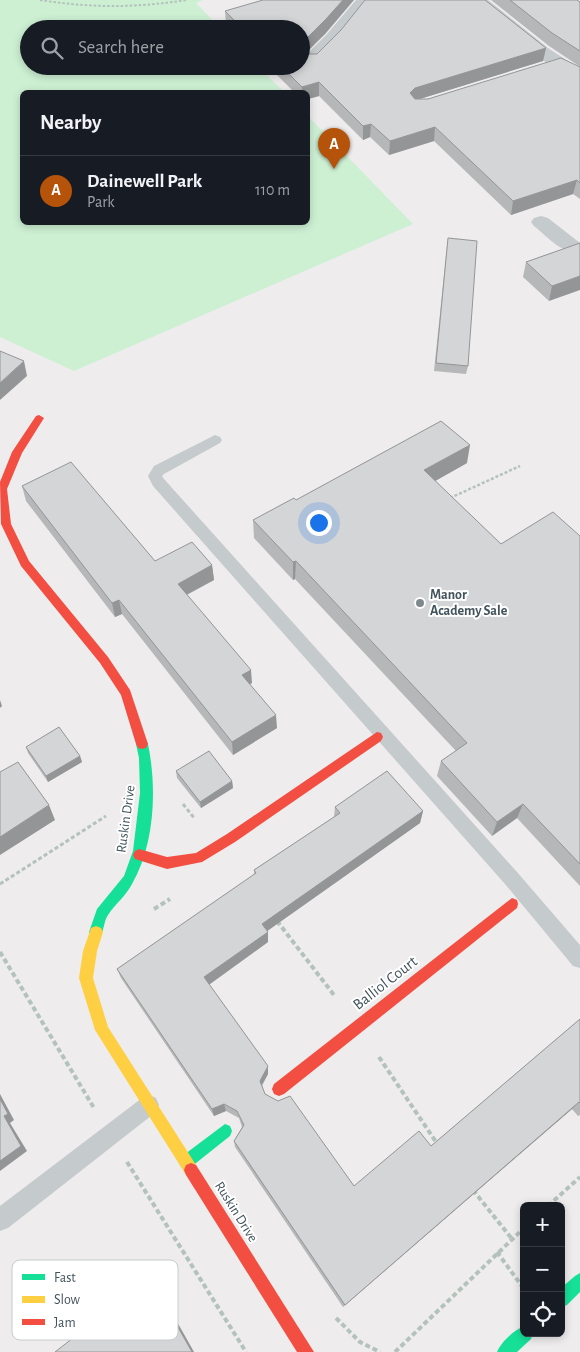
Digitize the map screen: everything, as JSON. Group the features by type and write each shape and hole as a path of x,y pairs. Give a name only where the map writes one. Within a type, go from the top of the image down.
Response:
{"street":[{"path":"310,61 333,38 364,0"},
{"path":"478,0 559,64 580,76"},
{"path":"540,70 559,64"},
{"path":"541,222 573,247"},
{"path":"557,234 580,227"},
{"name":"Ruskin Drive","path":"39,418 17,452 2,489 6,524 25,562 104,660 126,693 146,760 147,790 139,855 129,879 102,914 90,951 86,978 102,1030 306,1352"},
{"path":"139,855 167,863 198,858 377,737"},
{"name":"Balliol Court","path":"279,1089 512,904"},
{"path":"186,1162 224,1132"},
{"path":"565,1295 580,1281"},
{"path":"505,1352 521,1337"}],"lane":[{"path":"215,440 159,470 155,476 158,482 505,871 578,956"},
{"path":"0,1220 149,1105"}],"path":[{"path":"40,0 109,8 154,6 186,0"},
{"path":"450,499 520,466"},
{"path":"0,884 147,790"},
{"path":"182,803 218,846"},
{"path":"272,915 358,1026 439,1146"},
{"path":"552,1202 580,1177"},
{"path":"469,1185 512,1239"},
{"path":"395,1352 520,1232"},
{"path":"497,1252 520,1284"}],"green space":[{"path":"0,0 203,0 196,3 212,20 20,20 20,75 267,75 282,90 20,90 20,225 310,225 310,118 413,224 74,371 0,337"}],"building":[{"path":"263,0 343,0 310,35 310,20 234,20 225,11"},
{"path":"365,0 485,0 546,48 415,88 410,93 415,99 428,99 561,58 580,67 580,183 577,180 513,201 435,127 390,141 371,124 363,126 319,82 302,87 290,75 310,75 310,54 317,54 341,30"},
{"path":"510,0 577,0 580,2 580,51 552,33"},
{"path":"448,238 477,241 468,366 436,363"},
{"path":"580,243 580,276 552,286 526,262"},
{"path":"0,351 24,361 0,383"},
{"path":"441,421 470,445 424,470 501,544 553,512 580,536 580,864 523,804 497,822 441,761 467,743 296,561 293,562 253,520 294,498 296,500"},
{"path":"71,462 155,561 192,542 212,565 178,584 251,670 242,675 276,715 232,742 119,600 112,603 22,486"},
{"path":"59,727 80,756 46,776 26,747"},
{"path":"209,751 232,781 200,802 176,771"},
{"path":"18,762 49,805 0,837 0,772"},
{"path":"387,771 423,811 262,924 268,932 204,977 268,1066 260,1081 265,1094 278,1101 290,1096 354,1186 419,1131 431,1146 580,1019 580,1103 345,1305 234,1141 244,1125 237,1111 224,1104 212,1109 117,969 256,873 254,870 340,813 335,807"},
{"path":"0,1099 8,1114 4,1116 21,1146 0,1161"},
{"path":"178,1327 192,1352 55,1352 70,1340 178,1340"}],"traffic: fast":[{"path":"96,932 102,913 128,880 139,851 143,833 146,793 145,758 142,744"},
{"path":"186,1162 225,1131"},
{"path":"565,1295 580,1281"},
{"path":"505,1352 521,1337"}],"traffic: slow":[{"path":"96,932 90,951 86,978 102,1030 191,1170"}],"traffic: jam":[{"path":"39,418 17,452 2,489 6,524 25,563 104,660 126,693 142,744"},
{"path":"139,855 167,863 198,858 231,838 377,737"},
{"path":"279,1089 512,904"},
{"path":"191,1170 306,1352"}],"place":[{"name":"Dainewell Park","path":"334,169"},
{"name":"Manor Academy Sale","path":"420,603"}]}
